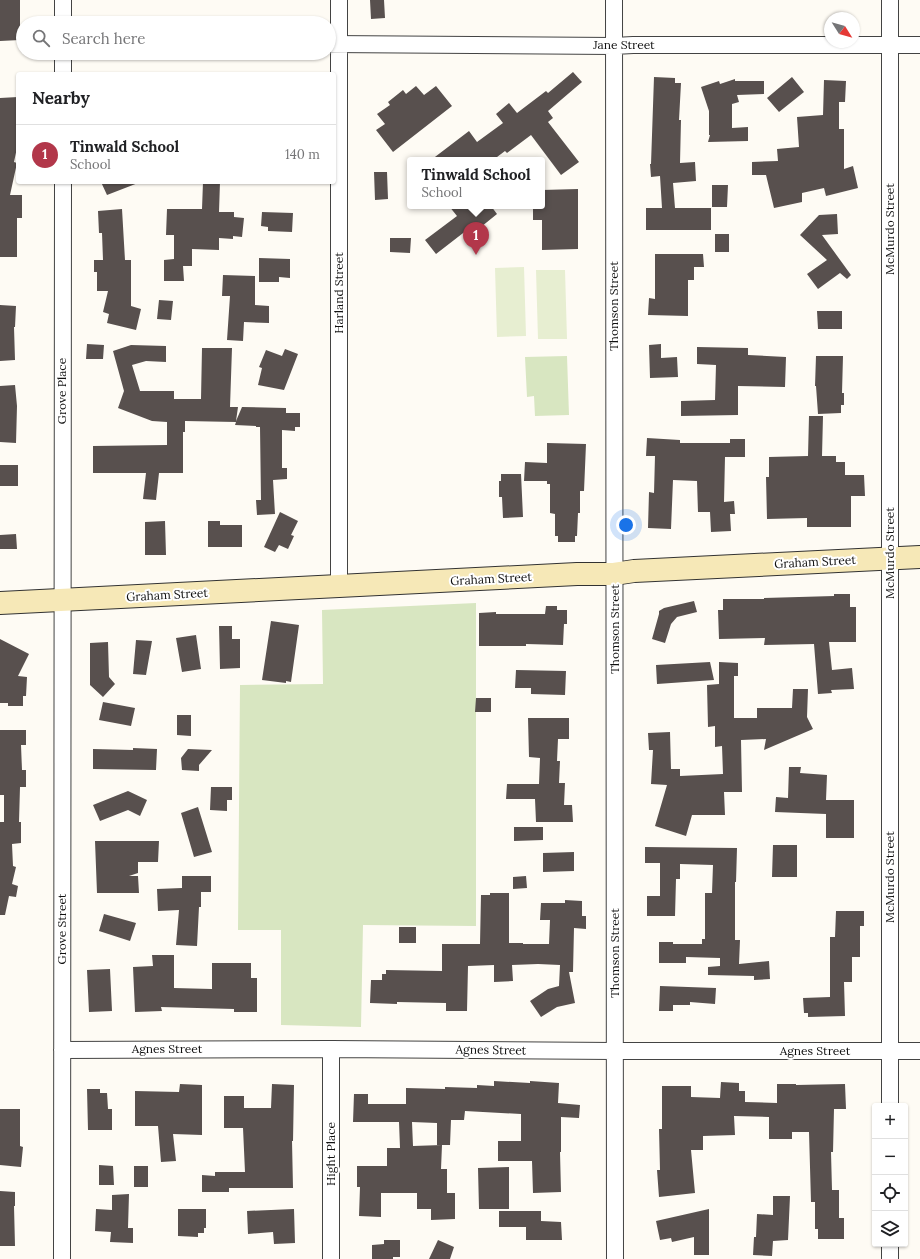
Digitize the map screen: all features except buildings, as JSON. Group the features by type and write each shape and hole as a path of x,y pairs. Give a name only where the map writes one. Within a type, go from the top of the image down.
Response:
{"street":[{"path":"63,0 63,16"},
{"name":"Harland Street","path":"336,22 338,0"},
{"name":"Thomson Street","path":"614,0 615,1259"},
{"name":"McMurdo Street","path":"890,0 890,1103"},
{"name":"Jane Street","path":"336,44 614,46 920,44"},
{"path":"63,60 63,72"},
{"name":"Harland Street","path":"334,60 334,72"},
{"name":"Grove Place","path":"62,184 62,600"},
{"name":"Harland Street","path":"335,184 339,586"},
{"name":"Graham Street","path":"0,603 577,574 614,574 634,571 920,557"},
{"name":"Grove Street","path":"62,600 62,1259"},
{"name":"Agnes Street","path":"62,1050 331,1049 920,1051"},
{"name":"Hight Place","path":"331,1049 331,1259"},
{"path":"890,1247 890,1259"}],"green space":[{"path":"524,267 526,336 497,337 495,268"},
{"path":"536,270 565,270 567,339 538,339"},
{"path":"567,356 569,415 535,416 534,396 527,397 525,357"},
{"path":"476,603 476,926 363,925 361,1027 281,1025 281,930 238,930 240,685 323,684 322,610"}],"place":[{"name":"Tinwald School","path":"476,255"}]}
